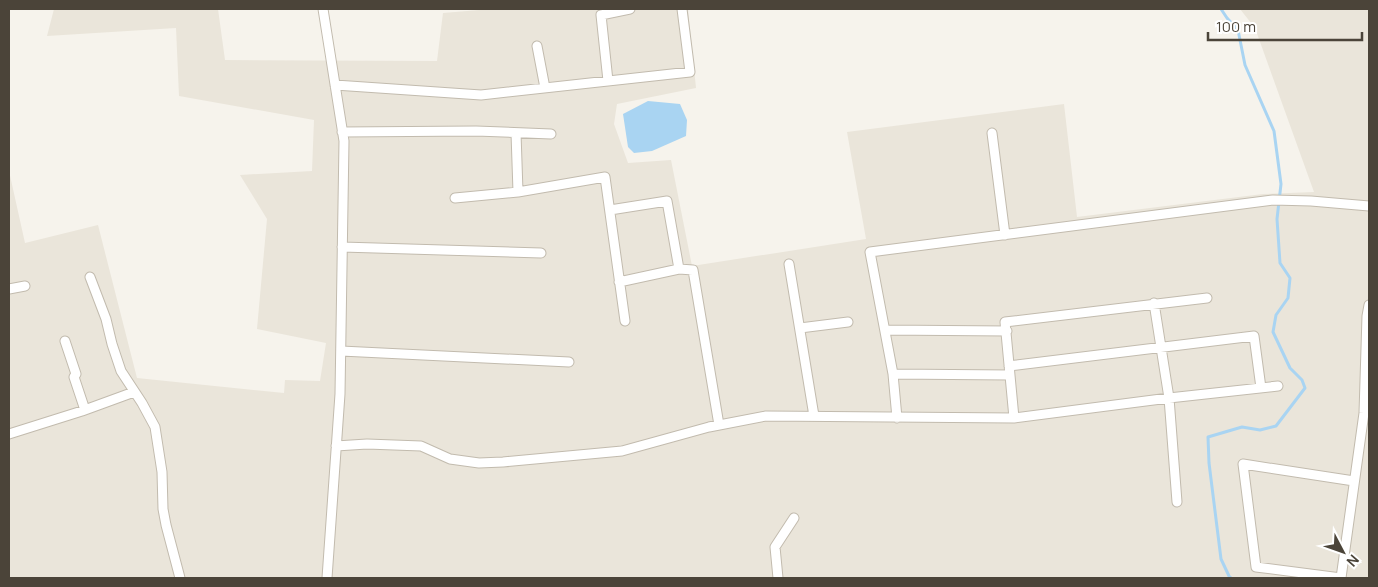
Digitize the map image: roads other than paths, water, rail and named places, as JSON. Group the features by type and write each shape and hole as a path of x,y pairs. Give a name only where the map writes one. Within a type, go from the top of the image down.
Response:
{"street":[{"path":"322,9 344,141 340,351 328,578"},
{"path":"608,81 601,15 630,9"},
{"path":"335,85 481,95 690,72 682,9"},
{"path":"537,46 545,88"},
{"path":"342,132 476,131 551,134"},
{"path":"516,133 518,192"},
{"path":"992,133 1005,234"},
{"path":"455,198 518,192 605,177 625,321"},
{"path":"897,418 893,374 870,252 1273,200 1369,206"},
{"path":"610,210 668,201 679,269"},
{"path":"342,248 541,253"},
{"path":"789,264 814,416"},
{"path":"620,282 679,269 693,270 719,425"},
{"path":"90,277 106,319 121,371 142,403 154,427 162,472 163,509 180,578"},
{"path":"9,289 25,286"},
{"path":"1014,418 1005,322 1207,298"},
{"path":"1154,304 1170,398 1177,502"},
{"path":"1354,481 1243,464 1256,567 1341,578 1364,413 1369,305"},
{"path":"800,328 848,322"},
{"path":"885,330 1006,331"},
{"path":"893,374 1010,370 1254,336 1261,388"},
{"path":"65,341 76,374 74,377 77,388 85,410"},
{"path":"340,351 568,362"},
{"path":"336,446 367,444 421,446 450,459 479,463 503,462 622,451 719,425 766,416 1014,418 1278,386"},
{"path":"9,434 134,392"},
{"path":"778,578 775,546 794,518"}],"water":[{"path":"648,101 680,104 687,120 686,136 652,151 634,153 628,147 623,114"}],"waterway":[{"path":"1221,9 1238,30 1245,65 1274,131 1281,184 1277,219 1280,263 1290,278 1288,298 1276,315 1273,332 1290,368 1302,380 1305,388 1276,426 1260,430 1242,427 1208,437 1209,463 1221,559 1231,578"}]}
